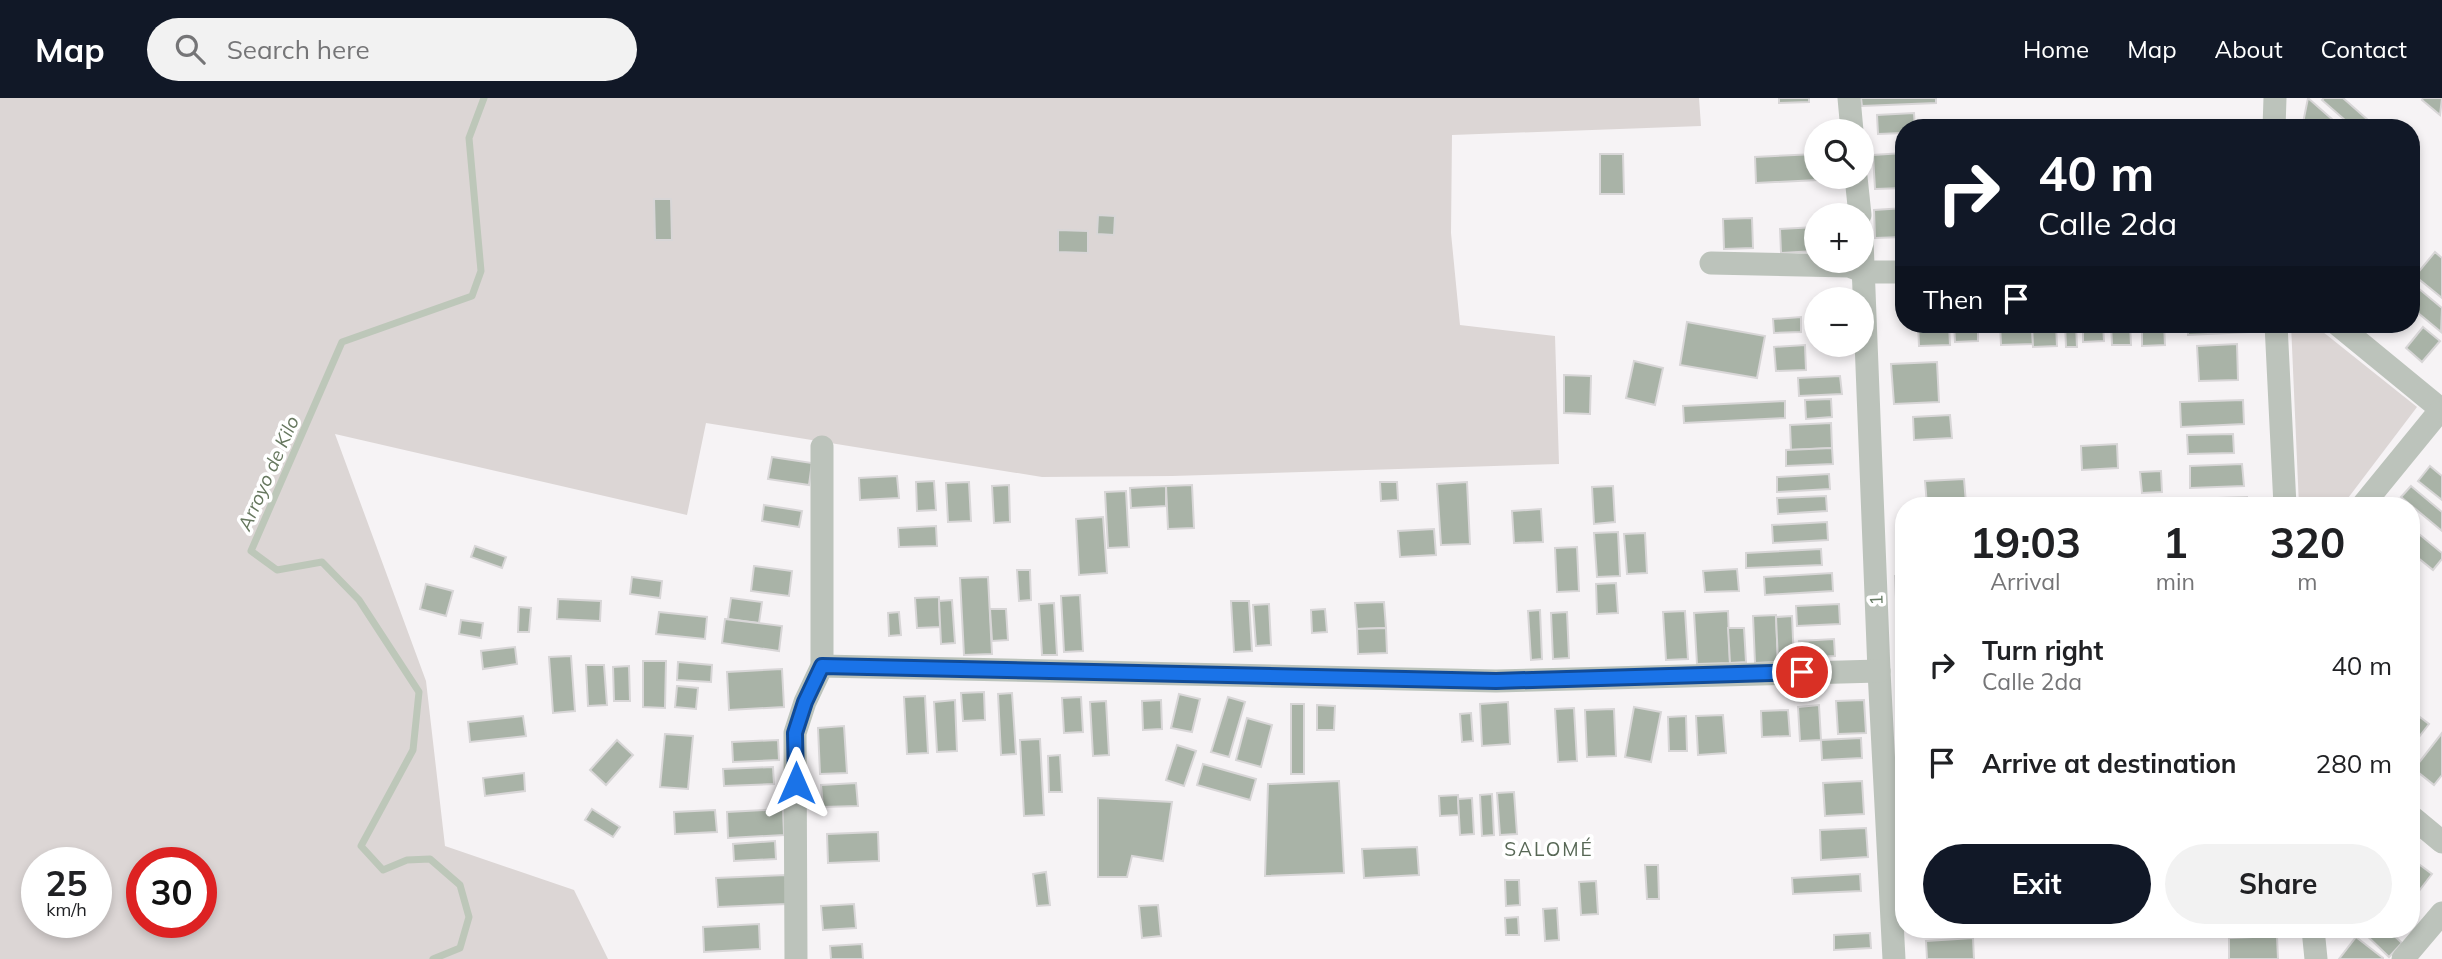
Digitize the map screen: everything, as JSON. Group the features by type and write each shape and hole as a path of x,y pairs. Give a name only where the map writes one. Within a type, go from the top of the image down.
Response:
{"street":[{"path":"1849,98 1851,119"},
{"path":"2274,119 2275,98"},
{"path":"1711,262 1804,265"},
{"path":"1874,272 1895,272"},
{"name":"1","path":"1865,273 1879,671 1894,959"},
{"path":"2276,333 2285,497"},
{"path":"2348,333 2442,409 2369,497"},
{"path":"796,959 795,733 805,702 822,666 822,447"},
{"path":"822,666 1496,681 1879,671"},
{"path":"2420,824 2442,842"},
{"path":"2403,959 2442,913"},
{"path":"2314,938 2316,959"}],"shaded area":[{"path":"0,98 1699,98 1701,126 1452,135 1451,233 1460,325 1555,336 1559,464 1172,476 1042,477 706,423 687,515 335,434 426,681 445,846 574,890 608,959 0,959"},
{"path":"2291,333 2324,333 2417,407 2349,497 2299,497"}],"building":[{"path":"1779,98 1809,98 1809,102 1779,103"},
{"path":"1861,98 1936,98 1936,103 1862,106"},
{"path":"2308,98 2332,119 2304,119"},
{"path":"2343,98 2367,119 2344,119 2322,100"},
{"path":"2442,98 2440,115 2422,100"},
{"path":"1914,113 1914,119 1895,119 1895,133 1878,134 1877,115"},
{"path":"1600,154 1623,154 1624,194 1600,194"},
{"path":"1895,154 1895,188 1875,189 1874,155"},
{"path":"1804,155 1804,181 1756,183 1755,157"},
{"path":"654,199 671,199 672,240 655,240"},
{"path":"1895,209 1895,237 1875,238 1874,210"},
{"path":"1098,215 1115,216 1114,235 1097,234"},
{"path":"1752,218 1753,248 1724,249 1723,219"},
{"path":"1804,228 1804,252 1781,253 1780,229"},
{"path":"1058,230 1088,231 1088,253 1058,252"},
{"path":"2435,252 2442,258 2442,298 2420,280 2420,270"},
{"path":"2420,290 2442,308 2441,332 2420,315"},
{"path":"1801,317 1801,332 1774,333 1773,319"},
{"path":"1687,322 1765,336 1757,378 1680,365"},
{"path":"2423,327 2440,341 2422,362 2406,348"},
{"path":"1918,333 1949,333 1950,345 1919,346"},
{"path":"1954,333 1978,333 1978,341 1955,342"},
{"path":"2000,333 2032,333 2033,344 2001,345"},
{"path":"2032,333 2056,333 2057,346 2033,347"},
{"path":"2065,333 2076,333 2077,347 2066,347"},
{"path":"2083,333 2104,333 2104,341 2083,342"},
{"path":"2111,333 2130,333 2131,345 2112,345"},
{"path":"2142,333 2164,333 2165,345 2142,346"},
{"path":"2188,333 2228,333 2188,335"},
{"path":"2237,344 2238,380 2199,381 2197,346"},
{"path":"1804,345 1806,370 1776,371 1774,347"},
{"path":"1634,361 1663,368 1655,405 1626,398"},
{"path":"1937,362 1939,402 1894,404 1891,364"},
{"path":"1564,375 1591,376 1590,414 1564,413"},
{"path":"1840,376 1842,394 1799,396 1798,378"},
{"path":"1831,399 1832,417 1806,419 1805,400"},
{"path":"2243,400 2244,424 2181,427 2180,402"},
{"path":"1785,401 1785,418 1684,423 1683,406"},
{"path":"1950,415 1952,438 1914,440 1913,417"},
{"path":"1831,423 1832,448 1791,450 1790,425"},
{"path":"2233,434 2234,453 2188,454 2187,435"},
{"path":"2117,444 2118,468 2082,470 2081,446"},
{"path":"1832,448 1833,464 1786,466 1786,450"},
{"path":"772,457 812,463 809,485 768,479"},
{"path":"2242,464 2244,486 2190,488 2190,466"},
{"path":"2430,466 2442,476 2442,500 2418,481"},
{"path":"2161,471 2162,492 2142,493 2140,472"},
{"path":"1829,474 1830,489 1777,492 1777,477"},
{"path":"897,476 899,498 860,500 859,478"},
{"path":"1964,479 1966,497 1926,497 1925,481"},
{"path":"934,481 936,510 917,511 916,482"},
{"path":"969,482 971,521 948,522 946,483"},
{"path":"1380,482 1397,482 1398,500 1381,501"},
{"path":"1467,482 1470,544 1441,545 1437,484"},
{"path":"1009,485 1010,522 994,523 992,486"},
{"path":"1192,485 1194,528 1168,529 1166,486"},
{"path":"1166,486 1166,506 1131,508 1130,488"},
{"path":"1613,486 1615,522 1594,524 1592,487"},
{"path":"2411,486 2442,512 2442,531 2420,513 2420,497 2401,497"},
{"path":"1126,491 1129,547 1108,548 1105,492"},
{"path":"1826,496 1827,511 1778,514 1777,498"},
{"path":"764,505 802,511 799,527 762,521"},
{"path":"1541,509 1543,542 1514,543 1512,511"},
{"path":"1103,517 1107,573 1079,575 1076,519"},
{"path":"1827,522 1828,540 1773,543 1772,525"},
{"path":"936,526 937,546 899,547 898,528"},
{"path":"1434,529 1436,555 1400,557 1398,531"},
{"path":"1618,532 1620,576 1597,577 1594,533"},
{"path":"1645,533 1647,573 1627,574 1624,534"},
{"path":"2420,535 2442,553 2442,559 2433,570 2420,559"},
{"path":"475,546 506,557 502,568 471,557"},
{"path":"1577,547 1579,591 1557,592 1555,548"},
{"path":"1821,549 1822,565 1746,568 1746,553"},
{"path":"754,566 792,571 789,596 751,591"},
{"path":"1737,569 1739,591 1705,592 1703,571"},
{"path":"1017,570 1030,570 1031,600 1019,601"},
{"path":"1832,573 1833,591 1765,595 1764,577"},
{"path":"632,577 662,581 660,598 630,594"},
{"path":"988,577 992,654 964,655 960,578"},
{"path":"1616,583 1618,613 1597,614 1596,584"},
{"path":"426,584 453,591 446,616 420,609"},
{"path":"1080,595 1083,651 1064,652 1061,596"},
{"path":"939,597 940,627 917,628 915,598"},
{"path":"731,598 762,602 759,623 728,619"},
{"path":"558,599 601,601 600,621 557,619"},
{"path":"952,600 955,643 941,644 939,601"},
{"path":"1231,601 1249,601 1252,651 1234,652"},
{"path":"1384,602 1386,628 1357,629 1355,603"},
{"path":"1054,603 1057,655 1042,655 1039,604"},
{"path":"1269,604 1271,645 1256,646 1253,605"},
{"path":"1839,604 1840,624 1797,626 1796,606"},
{"path":"519,607 531,608 529,632 518,632"},
{"path":"990,609 1006,609 1008,640 992,641"},
{"path":"1325,609 1327,632 1312,633 1311,610"},
{"path":"1540,610 1542,659 1531,660 1528,611"},
{"path":"1685,611 1688,659 1666,660 1663,612"},
{"path":"1728,611 1730,663 1697,664 1694,613"},
{"path":"659,612 707,617 705,639 656,634"},
{"path":"899,612 901,635 889,636 888,613"},
{"path":"1567,612 1569,658 1553,659 1551,613"},
{"path":"1776,615 1778,662 1755,663 1753,616"},
{"path":"1792,616 1794,661 1778,662 1776,617"},
{"path":"725,619 782,626 779,651 722,643"},
{"path":"461,620 483,623 481,638 459,634"},
{"path":"1386,628 1387,653 1358,654 1357,629"},
{"path":"1728,628 1744,628 1746,662 1730,663"},
{"path":"1834,639 1835,656 1800,658 1799,641"},
{"path":"515,647 517,664 483,669 481,651"},
{"path":"571,656 575,711 553,713 549,657"},
{"path":"643,661 666,661 665,708 643,707"},
{"path":"678,662 712,665 711,682 677,680"},
{"path":"586,665 604,665 607,705 588,706"},
{"path":"629,666 630,701 614,701 613,667"},
{"path":"782,669 784,707 729,710 727,672"},
{"path":"677,686 698,688 696,709 675,707"},
{"path":"984,692 985,720 963,721 961,693"},
{"path":"1012,693 1016,754 1001,755 998,694"},
{"path":"1179,694 1200,699 1192,732 1171,728"},
{"path":"925,696 928,753 907,754 904,697"},
{"path":"1081,697 1083,732 1064,733 1062,698"},
{"path":"1228,697 1245,702 1229,757 1211,752"},
{"path":"955,700 957,751 937,752 934,702"},
{"path":"1161,700 1162,729 1143,730 1142,701"},
{"path":"1864,700 1866,733 1838,734 1836,701"},
{"path":"1106,701 1109,755 1093,756 1090,702"},
{"path":"1508,702 1510,744 1482,746 1480,704"},
{"path":"1291,704 1304,704 1304,774 1291,774"},
{"path":"1317,705 1335,706 1334,730 1317,730"},
{"path":"1819,705 1821,740 1800,741 1798,707"},
{"path":"1634,707 1661,712 1651,762 1625,757"},
{"path":"1574,708 1577,761 1558,762 1555,709"},
{"path":"1614,709 1616,756 1587,757 1585,710"},
{"path":"1788,710 1790,736 1762,737 1761,711"},
{"path":"1471,713 1473,741 1462,742 1460,714"},
{"path":"1723,715 1726,753 1698,755 1696,716"},
{"path":"523,716 526,736 470,742 468,722"},
{"path":"1686,716 1687,751 1669,751 1668,717"},
{"path":"2420,717 2429,724 2420,736"},
{"path":"1247,718 1272,725 1261,767 1236,760"},
{"path":"844,726 847,773 820,774 818,728"},
{"path":"2442,733 2442,775 2434,785 2420,774 2420,761"},
{"path":"665,734 693,736 688,789 660,787"},
{"path":"1861,738 1862,758 1822,760 1821,740"},
{"path":"1040,739 1044,815 1024,816 1020,740"},
{"path":"617,740 633,755 606,785 590,770"},
{"path":"778,740 779,760 733,762 732,742"},
{"path":"1177,745 1196,751 1184,786 1166,780"},
{"path":"1060,755 1062,792 1049,792 1048,756"},
{"path":"1203,764 1256,779 1250,800 1197,785"},
{"path":"773,767 774,784 724,786 723,769"},
{"path":"524,773 525,791 485,796 483,778"},
{"path":"1339,781 1344,873 1265,876 1268,784"},
{"path":"1862,781 1864,814 1825,816 1823,783"},
{"path":"856,783 858,806 823,807 821,785"},
{"path":"1514,792 1517,834 1500,835 1497,793"},
{"path":"1492,794 1494,835 1482,836 1480,795"},
{"path":"1458,795 1459,815 1440,816 1439,796"},
{"path":"1098,798 1172,802 1163,861 1132,856 1127,877 1098,877"},
{"path":"1472,798 1474,834 1460,835 1458,799"},
{"path":"592,809 620,827 613,837 585,820"},
{"path":"783,809 784,835 728,838 727,812"},
{"path":"715,810 717,832 675,834 674,812"},
{"path":"1866,828 1868,857 1821,860 1820,830"},
{"path":"878,832 879,861 828,863 827,834"},
{"path":"775,841 776,859 734,861 733,844"},
{"path":"1417,847 1419,875 1364,878 1362,849"},
{"path":"1645,865 1658,865 1659,899 1647,899"},
{"path":"2420,865 2432,874 2420,890"},
{"path":"1046,872 1050,905 1037,906 1033,874"},
{"path":"1860,874 1861,891 1793,894 1792,878"},
{"path":"786,875 787,904 718,907 716,878"},
{"path":"1505,880 1519,880 1520,905 1506,906"},
{"path":"1596,881 1598,914 1581,915 1579,882"},
{"path":"854,904 856,928 823,930 821,906"},
{"path":"1158,905 1161,936 1142,938 1139,906"},
{"path":"1557,908 1559,940 1545,941 1543,909"},
{"path":"1518,917 1519,935 1506,935 1505,918"},
{"path":"759,924 760,949 704,952 703,927"},
{"path":"1870,933 1871,948 1834,950 1834,935"},
{"path":"1973,938 1974,959 1927,959 1926,941"},
{"path":"2229,938 2277,938 2278,959 2229,959"},
{"path":"2355,938 2383,958 2383,959 2339,959"},
{"path":"2369,938 2397,938 2402,943 2389,957"},
{"path":"862,944 863,959 831,959 830,946"}],"waterway":[{"name":"Arroyo de Kilo","path":"433,959 460,948 469,917 460,885 430,859 407,860 383,870 361,846 413,750 419,692 359,600 322,562 277,570 251,551 342,342 472,296 481,271 469,138 484,98"}],"district":[{"name":"SALOMÉ","path":"1549,849"}],"route":[{"path":"796,783 795,733 805,702 822,666 1496,681 1802,672"}]}
